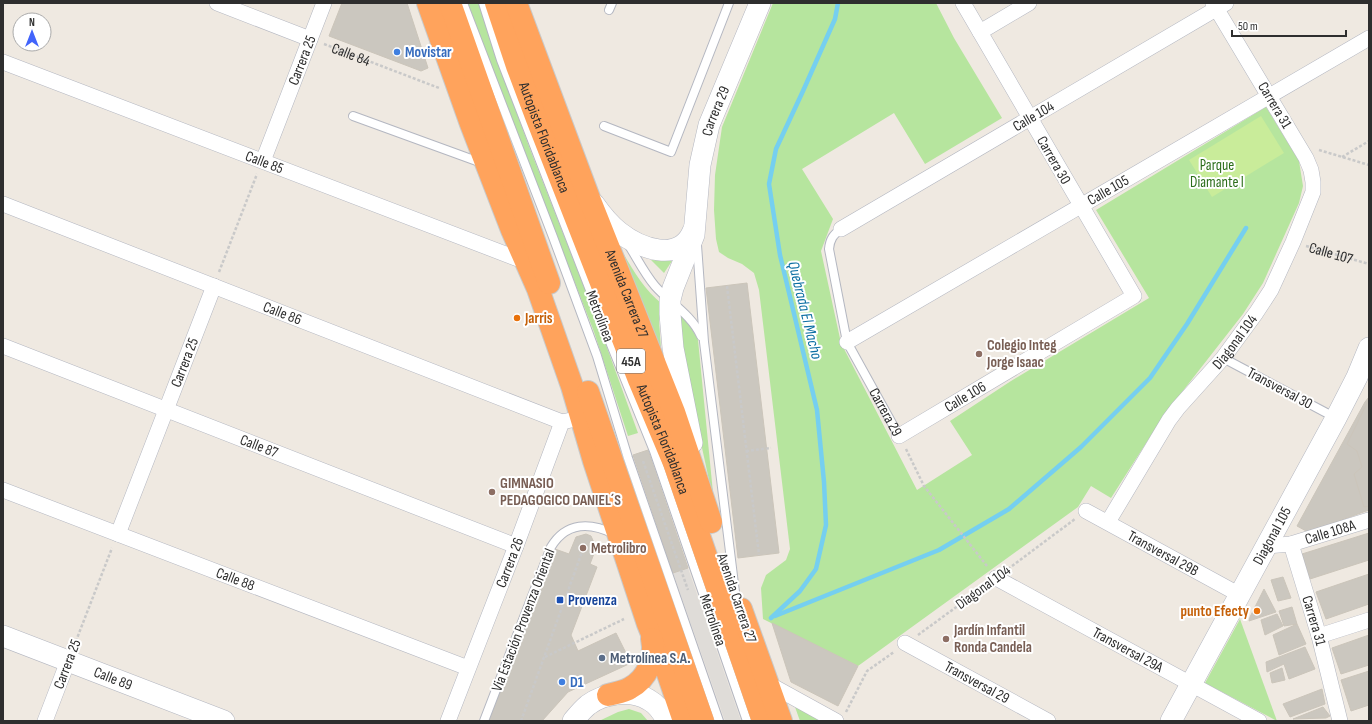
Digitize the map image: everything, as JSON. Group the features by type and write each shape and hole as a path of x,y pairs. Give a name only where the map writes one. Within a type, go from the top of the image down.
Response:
{"highway":[{"path":"428,3 453,75 487,164 538,289 572,386 571,420 618,536 648,624 684,721"},
{"path":"450,3 618,476 703,721"},
{"name":"Autopista Floridablanca","path":"496,3 517,66 540,127 639,380 674,463 764,721"},
{"name":"Avenida Carrera 27","path":"516,3 589,198 674,412 735,592 781,721"},
{"path":"608,695 630,688 639,682 646,673 651,663 653,652 648,624"}],"street":[{"path":"217,3 310,39"},
{"name":"Carrera 25","path":"263,161 324,3"},
{"name":"Carrera 30","path":"963,3 1134,296"},
{"path":"980,32 1029,3"},
{"name":"Carrera 29","path":"704,501 673,348 670,300 673,288 692,242 696,225 700,165 708,130 713,113 756,4"},
{"name":"Carrera 31","path":"1219,5 1269,96 1298,144"},
{"name":"Calle 104","path":"841,229 1219,5"},
{"name":"Calle 105","path":"847,342 1369,38"},
{"name":"Calle 85","path":"3,62 526,262"},
{"name":"Diagonal 104","path":"1108,522 1169,420 1223,358 1271,290 1293,242 1313,192 1311,170 1298,144"},
{"name":"Carrera 29","path":"589,198 601,214 619,231 634,242 654,249 674,249 682,246 688,242 696,225"},
{"name":"Calle 86","path":"3,204 214,286 571,420"},
{"name":"Carrera 25","path":"118,534 214,286"},
{"name":"Calle 106","path":"899,436 1134,296"},
{"name":"Calle 87","path":"3,346 516,546"},
{"name":"Diagonal 105","path":"1172,721 1336,418 1363,376 1369,348"},
{"name":"Carrera 26","path":"448,721 516,546 571,420"},
{"name":"Calle 88","path":"3,490 468,668"},
{"name":"Transversal 29B","path":"1086,511 1240,595"},
{"name":"Calle 108A","path":"1291,544 1369,520"},
{"path":"1266,546 1291,544"},
{"name":"Carrera 31","path":"1291,544 1319,636 1340,721"},
{"name":"Transversal 29A","path":"996,578 1259,721"},
{"path":"1319,636 1369,620"},
{"name":"Calle 89","path":"3,636 224,721"},
{"name":"Transversal 29","path":"905,644 1048,721"},
{"name":"Carrera 25","path":"45,721 68,661"},
{"path":"767,684 840,718"},
{"path":"573,721 588,705 608,695 632,694 650,700 657,706 667,721"}],"lane":[{"name":"Metrolínea","path":"463,3 597,356 628,458 719,721"},
{"name":"Metrolínea","path":"483,3 501,60 654,451 747,721"},
{"path":"604,126 671,152 730,3"},
{"path":"353,116 487,164"},
{"name":"Metrolínea","path":"696,225 704,342 735,592"},
{"name":"Carrera 29","path":"841,229 835,233 830,241 829,249 847,342 899,436"},
{"name":"Metrolínea","path":"619,231 650,279 690,318 697,327 704,342"},
{"name":"Transversal 30","path":"1223,358 1336,418"},
{"name":"Via Estación Provenza Oriental","path":"484,721 551,546 555,540 562,532 577,526 598,528 618,536"}],"path":[{"name":"Calle 84","path":"310,39 440,89"},
{"path":"1342,157 1369,140"},
{"name":"Carrera 31","path":"1298,144 1369,165"},
{"path":"214,286 263,161"},
{"name":"Calle 107","path":"1293,242 1369,264"},
{"path":"727,286 759,555"},
{"name":"Carrera 29","path":"899,436 924,486 996,578"},
{"path":"746,451 771,448"},
{"name":"Diagonal 104","path":"840,718 867,671 1086,511"},
{"name":"Carrera 25","path":"68,661 118,534"},
{"path":"521,721 582,552"},
{"path":"544,657 624,619"}],"green space":[{"path":"468,3 479,3 498,62 530,149 597,320 638,433 628,436 594,332 490,64"},
{"name":"Parque Diamante I","path":"773,3 936,3 954,38 1002,118 925,164 894,113 802,169 833,219 821,251 841,343 917,490 972,455 950,421 1011,381 1149,298 1096,210 1266,107 1299,161 1303,186 1299,203 1263,283 1243,314 1164,415 1111,498 1091,486 1078,507 858,666 763,619 761,588 766,575 786,560 790,549 759,290 754,273 742,264 719,252 716,239 714,210 715,175 722,127"},
{"name":"Parque Diamante I","path":"1261,116 1284,153 1212,197 1189,160"},
{"path":"612,234 640,280 662,304 659,321 661,348 672,391"},
{"path":"651,260 672,261 664,273"},
{"path":"675,309 688,324 698,340 714,503 686,374"},
{"path":"1240,619 1277,721 1205,683"},
{"path":"795,707 822,721 800,721"},
{"path":"629,709 641,713 648,721 599,721 618,712"}],"shaded area":[{"path":"688,568 741,721 725,721 673,573"}],"building":[{"name":"Movistar","path":"342,3 407,3 428,68 421,71 329,36"},
{"path":"747,283 779,553 738,558 706,288"},
{"path":"1369,397 1369,510 1308,532 1297,526"},
{"path":"1369,399 1369,506 1364,507 1354,474 1362,467 1357,451 1347,444"},
{"path":"648,450 688,568 673,573 633,455"},
{"path":"1369,533 1369,560 1310,579 1302,554"},
{"name":"Provenza","path":"586,534 591,536 595,545 595,551 590,564 597,567 571,635 578,651 616,633 631,663 568,692 542,721 489,721 555,549 569,554 576,537"},
{"path":"1369,574 1369,604 1326,619 1316,592"},
{"path":"1283,577 1291,598 1278,601 1271,580"},
{"path":"1264,589 1276,612 1249,621 1250,617"},
{"path":"1292,607 1297,624 1284,626 1279,611"},
{"path":"1277,614 1283,626 1265,635 1261,620"},
{"path":"772,623 858,666 838,706 791,682"},
{"path":"1297,624 1306,644 1279,655 1273,635"},
{"path":"1369,635 1369,665 1341,674 1332,648"},
{"path":"1305,647 1315,669 1289,679 1284,664 1267,672 1266,662"},
{"path":"1282,668 1285,680 1272,683 1270,673"},
{"path":"1369,671 1369,705 1351,711 1341,680"},
{"path":"1322,689 1325,704 1290,717 1283,704"},
{"path":"1323,707 1330,716 1326,718 1293,719"}],"waterway":[{"name":"Quebrada El Macho","path":"771,618 800,591 816,569 826,525 824,482 817,410 780,255 769,184 776,149 835,19 838,3"},
{"path":"775,616 939,550 1009,509 1081,447 1150,378 1187,324 1246,228"}],"place":[{"name":"Movistar","path":"397,52"},
{"name":"Jarris","path":"517,318"},
{"name":"Colegio Integ Jorge Isaac","path":"979,354"},
{"name":"GIMNASIO PEDAGOGICO DANIEL´S","path":"492,492"},
{"name":"Metrolibro","path":"583,548"},
{"name":"Provenza","path":"560,600"},
{"name":"punto Efecty","path":"1257,611"},
{"name":"Jardín Infantil Ronda Candela","path":"946,639"},
{"name":"Metrolínea S.A.","path":"602,658"},
{"name":"D1","path":"562,682"}]}
